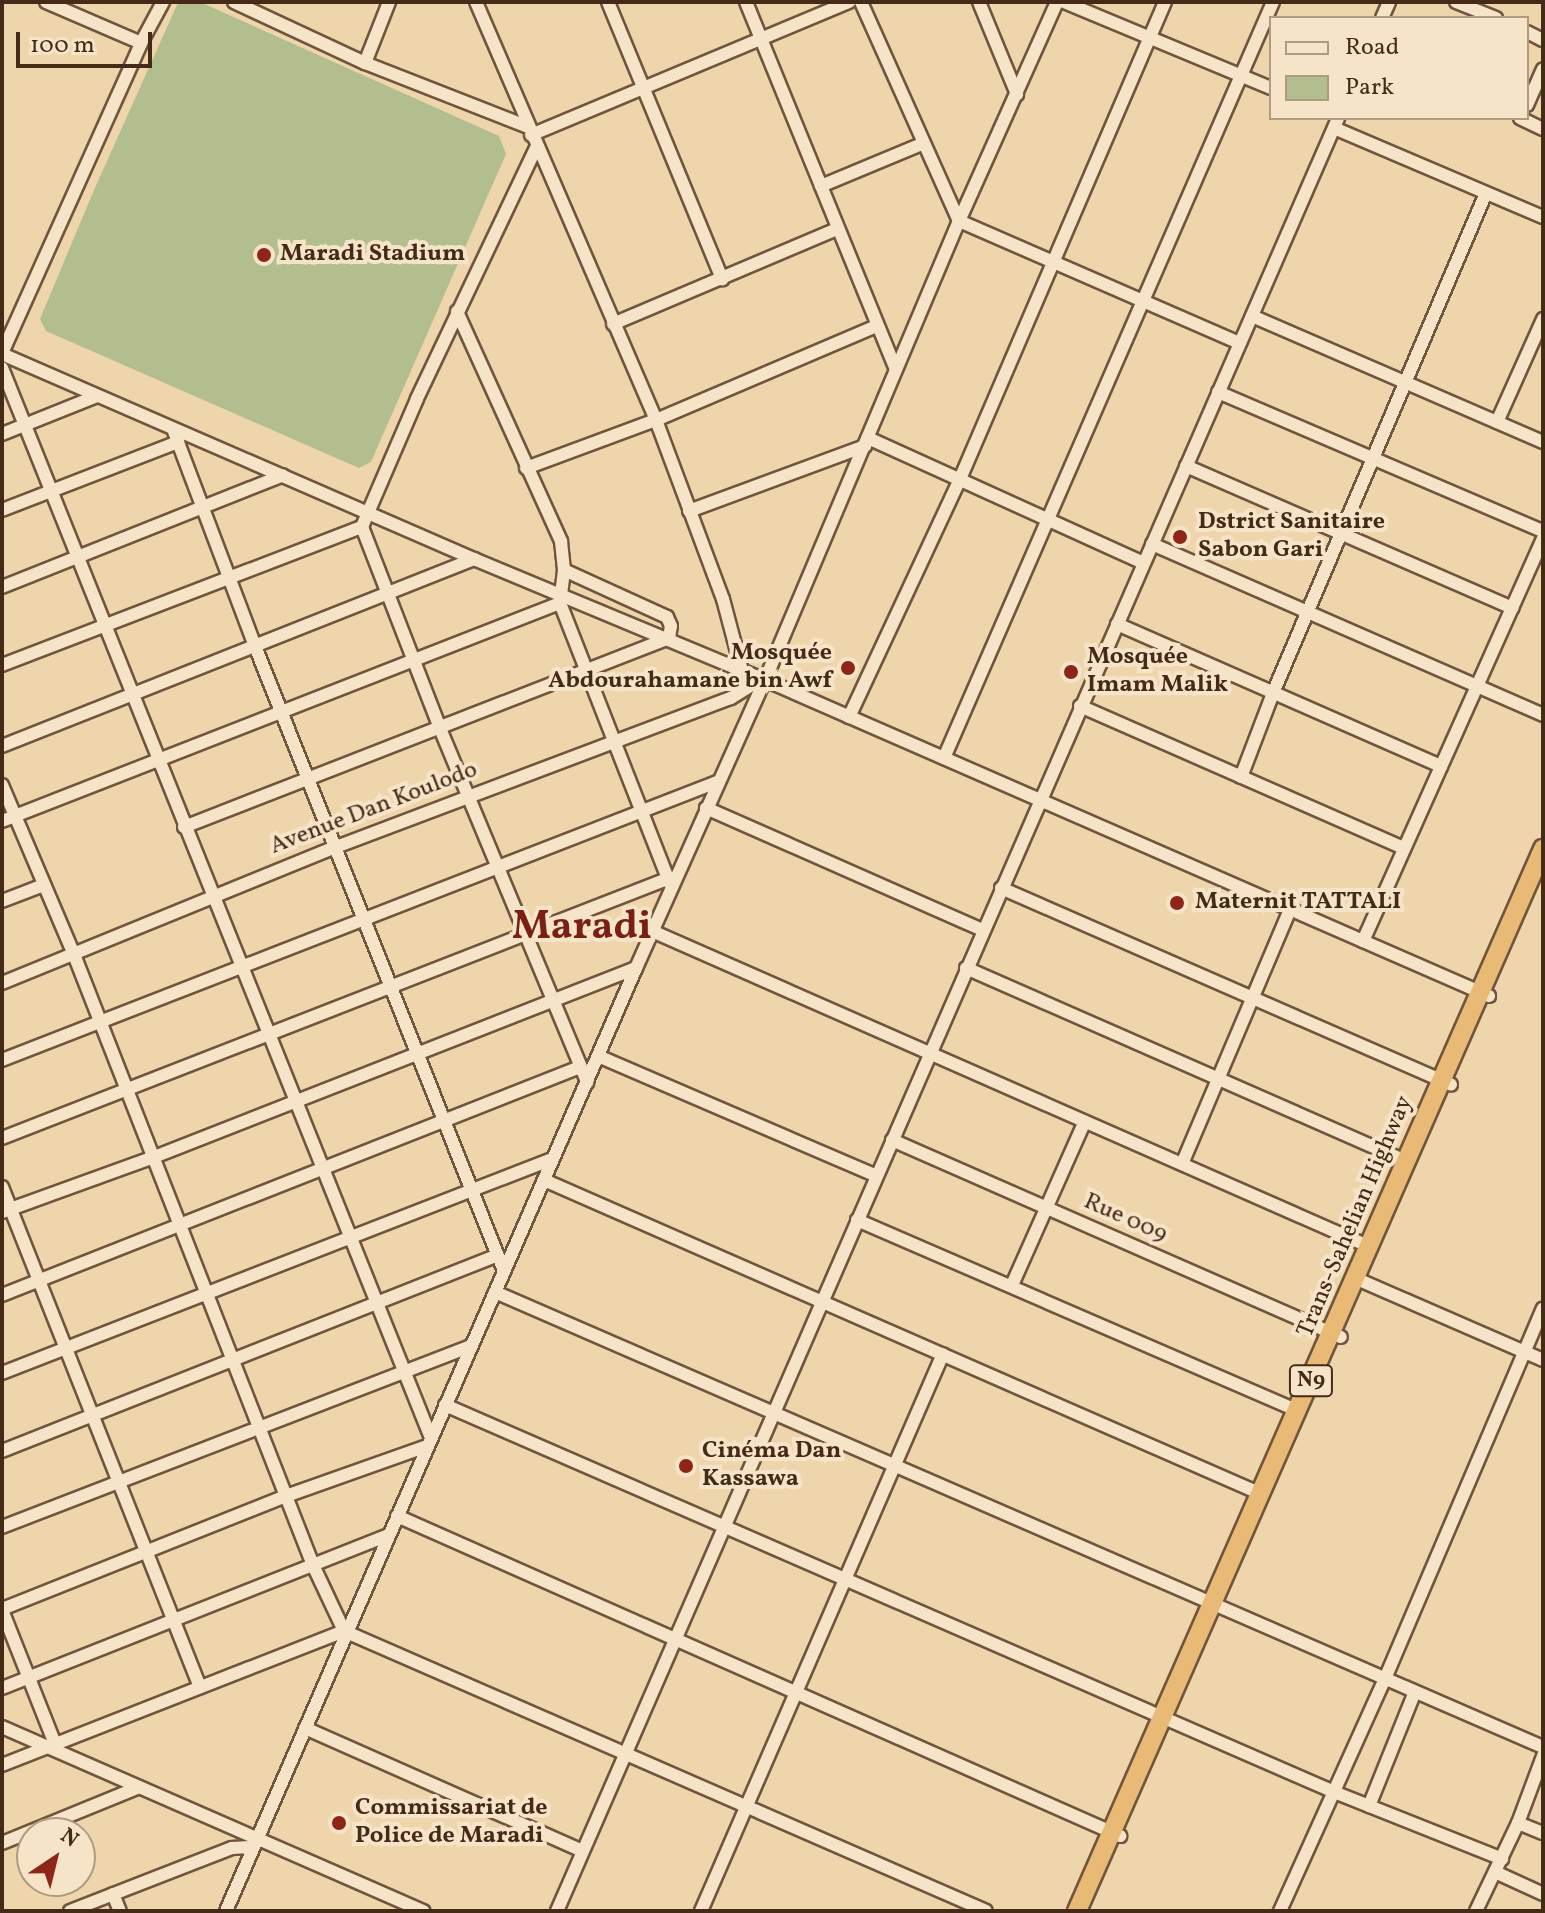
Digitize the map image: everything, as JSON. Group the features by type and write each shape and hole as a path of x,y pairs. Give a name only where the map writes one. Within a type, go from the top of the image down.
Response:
{"highway":[{"name":"Trans-Sahelian Highway","path":"1077,1911 1168,1720 1361,1281 1484,994 1540,873 1543,849"},
{"name":"Trans-Sahelian Highway","path":"1361,1281 1370,1247 1446,1083"},
{"name":"Trans-Sahelian Highway","path":"1217,1608 1261,1494 1336,1335"},
{"name":"Trans-Sahelian Highway","path":"1087,1911 1116,1834"}],"street":[{"path":"46,2 141,43"},
{"path":"163,2 141,43 2,353 176,435 283,475 561,598 669,638 1484,994"},
{"path":"234,2 532,137"},
{"path":"365,63 389,2"},
{"path":"476,2 656,420 723,599 742,671"},
{"path":"608,2 722,279"},
{"path":"746,2 896,369"},
{"path":"587,1082 467,797 362,527 532,137 643,87 849,2"},
{"path":"861,2 959,221 1055,260 1240,343"},
{"path":"979,2 1017,94"},
{"path":"226,1911 587,1082 652,931 669,882 706,808 763,679 959,221 1057,2"},
{"path":"1064,2 1269,87"},
{"path":"849,717 960,479 1165,2"},
{"path":"944,758 1273,2"},
{"path":"1456,2 1491,16"},
{"path":"1529,100 1543,69"},
{"path":"1525,120 1543,129"},
{"path":"557,1911 928,1053 1336,123 1543,217"},
{"path":"821,186 922,144"},
{"path":"1241,777 1273,693 1344,534 1486,193"},
{"path":"613,324 837,229"},
{"path":"457,312 561,541 564,570 561,598 612,741 669,882"},
{"path":"1252,316 1543,442"},
{"path":"1497,422 1543,319"},
{"path":"526,468 656,420 876,326"},
{"path":"2,368 403,1370 429,1442"},
{"path":"1218,392 1543,531"},
{"path":"2,434 97,396"},
{"path":"2,510 176,435"},
{"path":"176,435 281,713 420,1053 504,1271"},
{"path":"689,511 866,442 960,479 1143,563"},
{"path":"1186,466 1512,608"},
{"path":"2,587 283,475"},
{"path":"2,665 362,527"},
{"path":"1363,941 1543,538"},
{"path":"1152,544 1308,615 1543,715"},
{"path":"2,746 474,559"},
{"path":"564,570 667,617 671,626 669,638"},
{"path":"8,818 414,661 561,598"},
{"path":"1117,624 1441,766"},
{"path":"184,827 669,638"},
{"name":"Avenue Dan Koulodo","path":"2,983 336,847 731,698 763,679"},
{"path":"1080,706 1404,848"},
{"path":"2,1060 717,782"},
{"path":"2,785 8,818 44,885 73,952 313,1565 346,1632 986,1911"},
{"path":"706,808 982,930"},
{"path":"2,1138 525,933 669,882"},
{"path":"2,901 44,885"},
{"path":"1001,888 1446,1083"},
{"path":"1182,1164 1290,910"},
{"path":"652,931 1370,1247"},
{"path":"6,1211 154,1157 636,968"},
{"path":"966,968 1407,1162"},
{"path":"598,1056 876,1176"},
{"path":"2,1295 580,1067"},
{"path":"1012,1285 1084,1123"},
{"name":"Rue 009","path":"892,1140 1336,1335"},
{"path":"2,1373 552,1159"},
{"path":"544,1180 1261,1494"},
{"path":"2,1187 6,1211 66,1347 145,1554 200,1687"},
{"path":"857,1220 1298,1411"},
{"path":"2,1451 498,1255"},
{"path":"1361,1281 1543,1360"},
{"path":"495,1292 1384,1681 1543,1747"},
{"path":"1280,1911 1384,1681 1543,1309"},
{"path":"2,1527 259,1425 471,1346"},
{"path":"701,1911 943,1354"},
{"path":"445,1405 1334,1792 1502,1859"},
{"path":"51,1746 2,1610 429,1442"},
{"path":"397,1516 1116,1834"},
{"path":"2,1688 388,1535"},
{"path":"2,1765 346,1632"},
{"path":"1369,1806 1414,1694"},
{"path":"2,1727 51,1746 255,1843 424,1911"},
{"path":"305,1728 582,1851"},
{"path":"1476,1911 1518,1823 1543,1756"},
{"path":"2,1843 139,1787"},
{"path":"1518,1823 1543,1833"},
{"path":"70,1911 232,1848 255,1843"},
{"path":"1495,1872 1543,1894"},
{"path":"113,1894 120,1911"}],"green space":[{"name":"Maradi Stadium","path":"181,2 200,2 499,136 506,154 371,462 359,468 46,331 40,319 94,190"}],"place":[{"name":"Maradi Stadium","path":"264,255"},
{"name":"Dstrict Sanitaire Sabon Gari","path":"1180,537"},
{"name":"Mosquée Abdourahamane bin Awf","path":"848,668"},
{"name":"Mosquée Imam Malik","path":"1071,672"},
{"name":"Maternit TATTALI","path":"1177,903"},
{"name":"Cinéma Dan Kassawa","path":"686,1466"},
{"name":"Commissariat de Police de Maradi","path":"339,1823"}],"district":[{"name":"Maradi","path":"582,928"}]}
